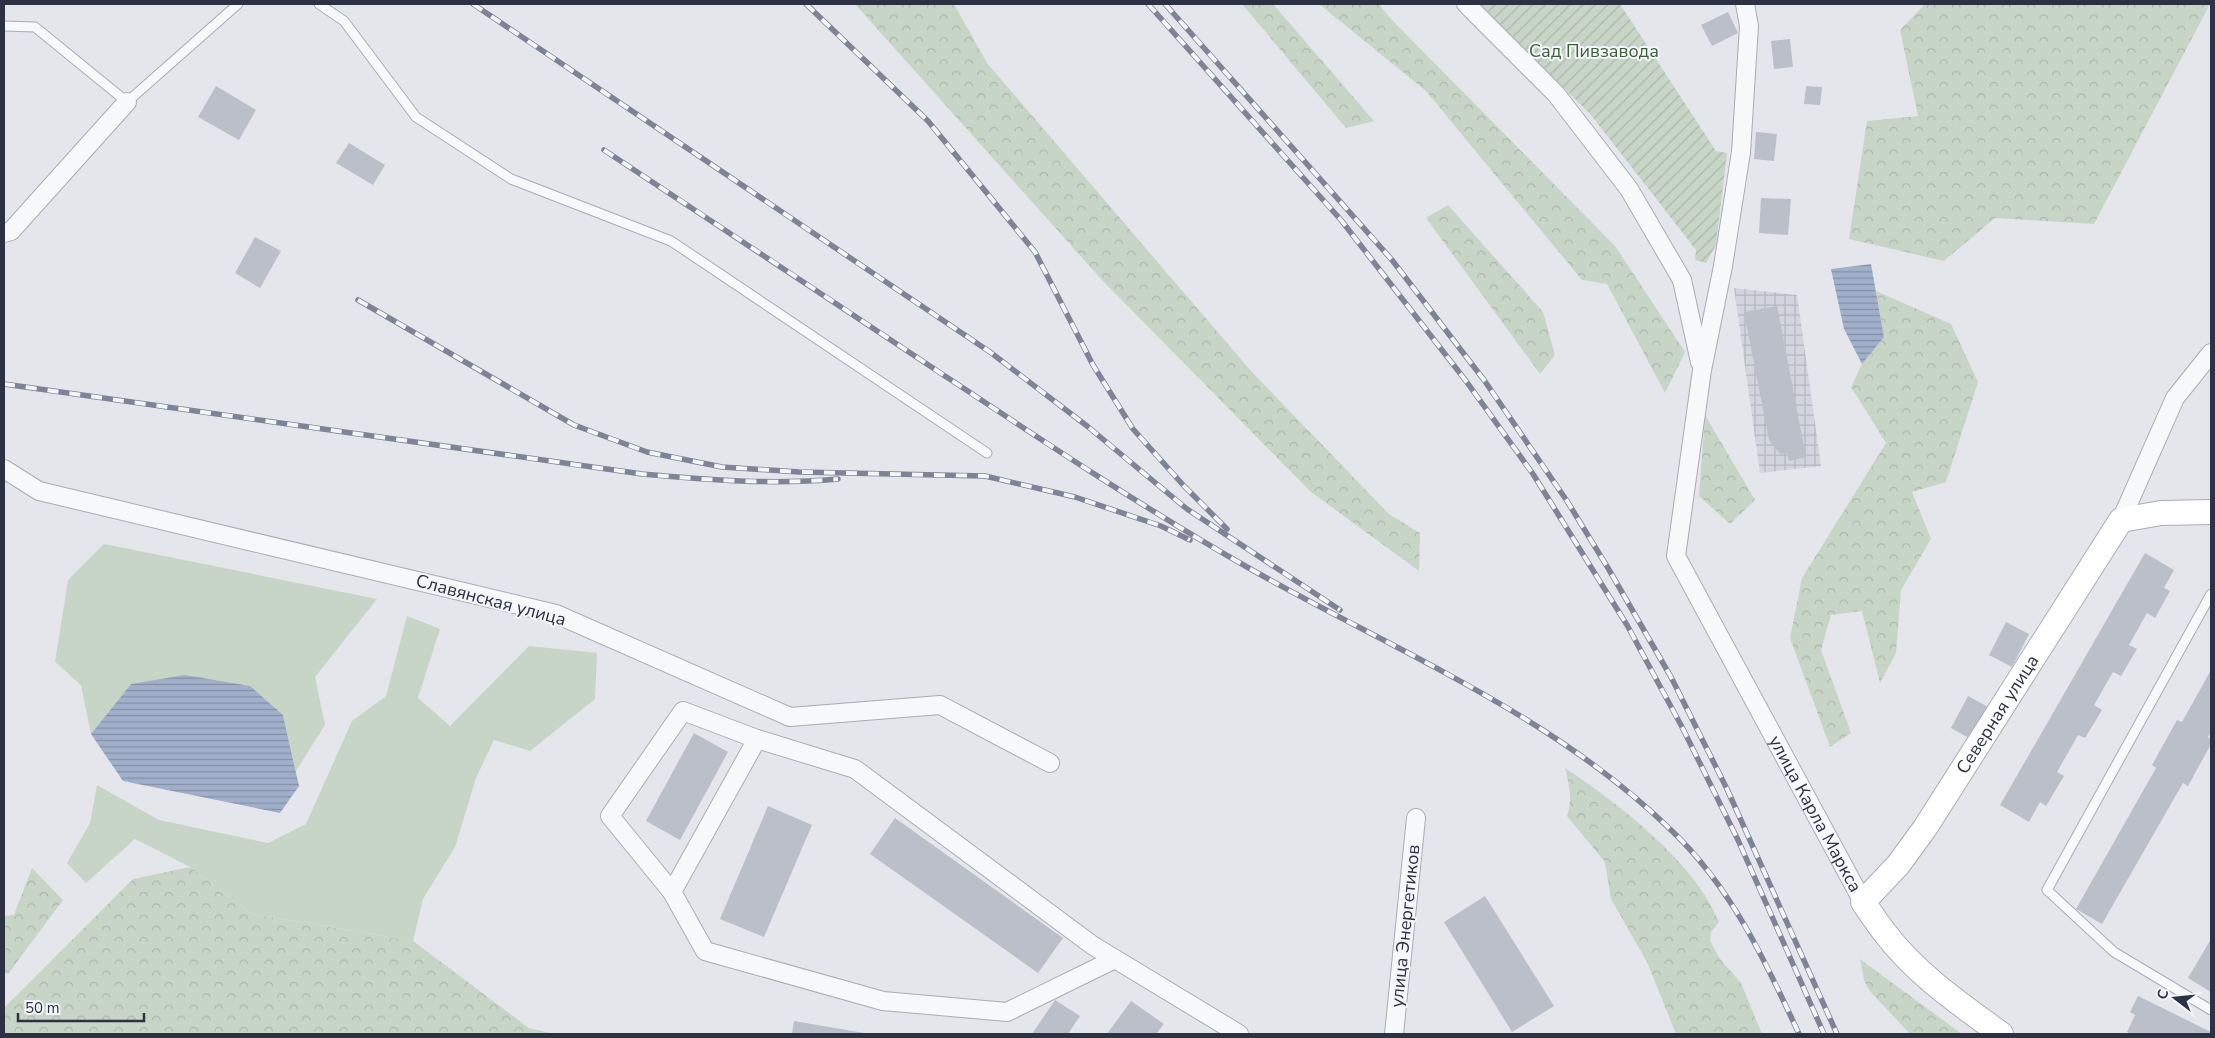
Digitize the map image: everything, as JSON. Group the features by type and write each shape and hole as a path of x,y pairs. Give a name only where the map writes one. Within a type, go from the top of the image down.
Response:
{"street":[{"path":"1466,4 1556,94 1629,189 1682,280 1702,370"},
{"path":"1702,370 1723,266 1741,152 1749,26 1745,4"},
{"path":"4,233 11,231 127,102"},
{"name":"Северная улица","path":"1863,902 1898,865 1925,828 2121,520 2175,398 2211,353"},
{"name":"улица Карла Маркса","path":"1702,370 1676,556 1863,902 1885,934 1917,968 1959,1004 2001,1034"},
{"name":"Славянская улица","path":"4,469 39,491 556,614 790,717 940,705 1050,763"},
{"path":"2121,520 2160,513 2211,512"},
{"path":"1116,959 1007,1012 883,1001 705,951 672,892 610,816 683,711 757,740 855,769 1092,945 1116,959 1239,1034"},
{"path":"672,892 757,740"},
{"name":"улица Энергетиков","path":"1394,1034 1416,818"}],"lane":[{"path":"4,26 35,28 127,102 238,4"},
{"path":"319,4 344,21 416,117 511,179 671,241 987,453"},
{"path":"2211,594 2047,890 2114,952 2211,1010"}],"shaded area":[{"path":"1734,288 1797,295 1821,466 1760,473"}],"green space":[{"path":"855,4 954,4 987,63 1251,371 1389,514 1420,533 1419,571 1311,492 1102,280"},
{"path":"1242,4 1273,4 1374,121 1346,128"},
{"path":"1319,4 1379,4 1389,17 1615,246 1685,352 1665,393 1607,284 1582,280 1426,91"},
{"name":"Сад Пивзавода","path":"1480,4 1620,4 1716,151 1727,153 1716,245 1706,263 1695,260 1696,250 1591,115"},
{"path":"1925,4 2210,4 2094,224 1995,218 1944,261 1849,239 1867,121 1918,116 1900,30"},
{"path":"1448,205 1543,312 1555,355 1540,374 1426,218"},
{"path":"1876,291 1951,324 1978,382 1946,482 1912,492 1931,539 1901,590 1896,653 1880,683 1862,611 1831,615 1821,650 1851,733 1830,747 1790,638 1802,578 1886,443 1851,387 1862,364 1884,337"},
{"path":"1705,415 1755,500 1730,524 1699,496"},
{"path":"104,544 377,599 315,677 325,725 296,771 283,715 131,684 91,734 81,685 55,662 68,580"},
{"path":"407,616 440,629 418,698 450,726 529,646 597,653 595,699 530,751 494,740 476,778 455,847 423,899 413,941 252,914 190,867 135,839 86,883 67,863 90,823 97,785 159,820 268,843 306,824 352,721 386,696"},
{"path":"1565,768 1631,816 1674,856 1692,878 1708,900 1719,922 1711,932 1710,941 1720,959 1741,983 1762,1034 1676,1034 1647,962 1611,899 1605,862 1567,816 1570,798"},
{"path":"190,867 252,914 413,941 529,1028 554,1034 4,1034 4,1008 133,879"},
{"path":"32,868 63,900 8,974 4,973 4,916 14,915"},
{"path":"1860,959 1962,1034 1910,1034 1869,990 1864,980"}],"water":[{"path":"1871,264 1884,337 1862,364 1844,329 1831,269"},
{"path":"185,675 250,686 283,715 299,786 280,813 123,781 91,734 131,684"}],"building":[{"path":"1728,12 1738,33 1712,46 1701,25"},
{"path":"1790,39 1793,67 1774,69 1771,41"},
{"path":"216,86 256,110 239,140 198,117"},
{"path":"1806,86 1822,87 1820,105 1804,104"},
{"path":"1756,132 1777,134 1774,161 1754,159"},
{"path":"349,143 385,165 373,185 336,163"},
{"path":"1761,198 1791,199 1788,235 1759,233"},
{"path":"255,237 281,251 260,288 235,273"},
{"path":"1777,306 1806,457 1789,461 1787,453 1780,454 1769,440 1744,312"},
{"path":"2145,553 2174,570 2164,588 2170,591 2155,618 2147,613 2129,645 2137,649 2121,676 2113,672 2094,705 2102,710 2085,738 2078,735 2057,772 2064,776 2046,806 2040,802 2029,822 2000,805"},
{"path":"2006,622 2029,634 2012,667 1989,655"},
{"path":"2211,670 2211,732 2208,737 2211,739 2211,744 2188,786 2183,783 2102,924 2076,909 2156,768 2152,765 2177,720 2182,722"},
{"path":"1968,696 1990,708 1972,740 1951,728"},
{"path":"694,733 728,752 680,840 646,821"},
{"path":"768,806 812,825 764,937 720,919"},
{"path":"895,818 1063,938 1038,973 870,854"},
{"path":"1485,896 1554,1006 1512,1032 1444,922"},
{"path":"2211,939 2211,992 2188,978"},
{"path":"2138,996 2211,1032 2211,1034 2131,1034 2127,1032 2135,1015 2130,1012"},
{"path":"1055,1000 1080,1016 1068,1034 1032,1034"},
{"path":"1131,1001 1164,1024 1156,1034 1107,1034"},
{"path":"794,1021 864,1033 864,1034 792,1034"}],"railway":[{"path":"473,4 990,352 1087,426 1187,509 1340,610"},
{"path":"806,4 928,121 1035,252 1093,365 1133,429 1184,486 1227,529"},
{"path":"1148,4 1341,220 1466,381 1533,474 1627,625 1682,727 1738,840 1824,1034"},
{"path":"1165,4 1392,260 1484,380 1567,501 1671,677 1727,789 1837,1034"},
{"path":"604,150 1015,422 1169,521 1247,567 1468,685 1574,751 1624,788 1671,830 1712,876 1745,926 1799,1034"},
{"path":"358,300 574,425 647,452 722,467 799,472 985,476 1075,497 1161,526 1190,540"},
{"path":"4,384 642,474 764,482 838,479"}]}
